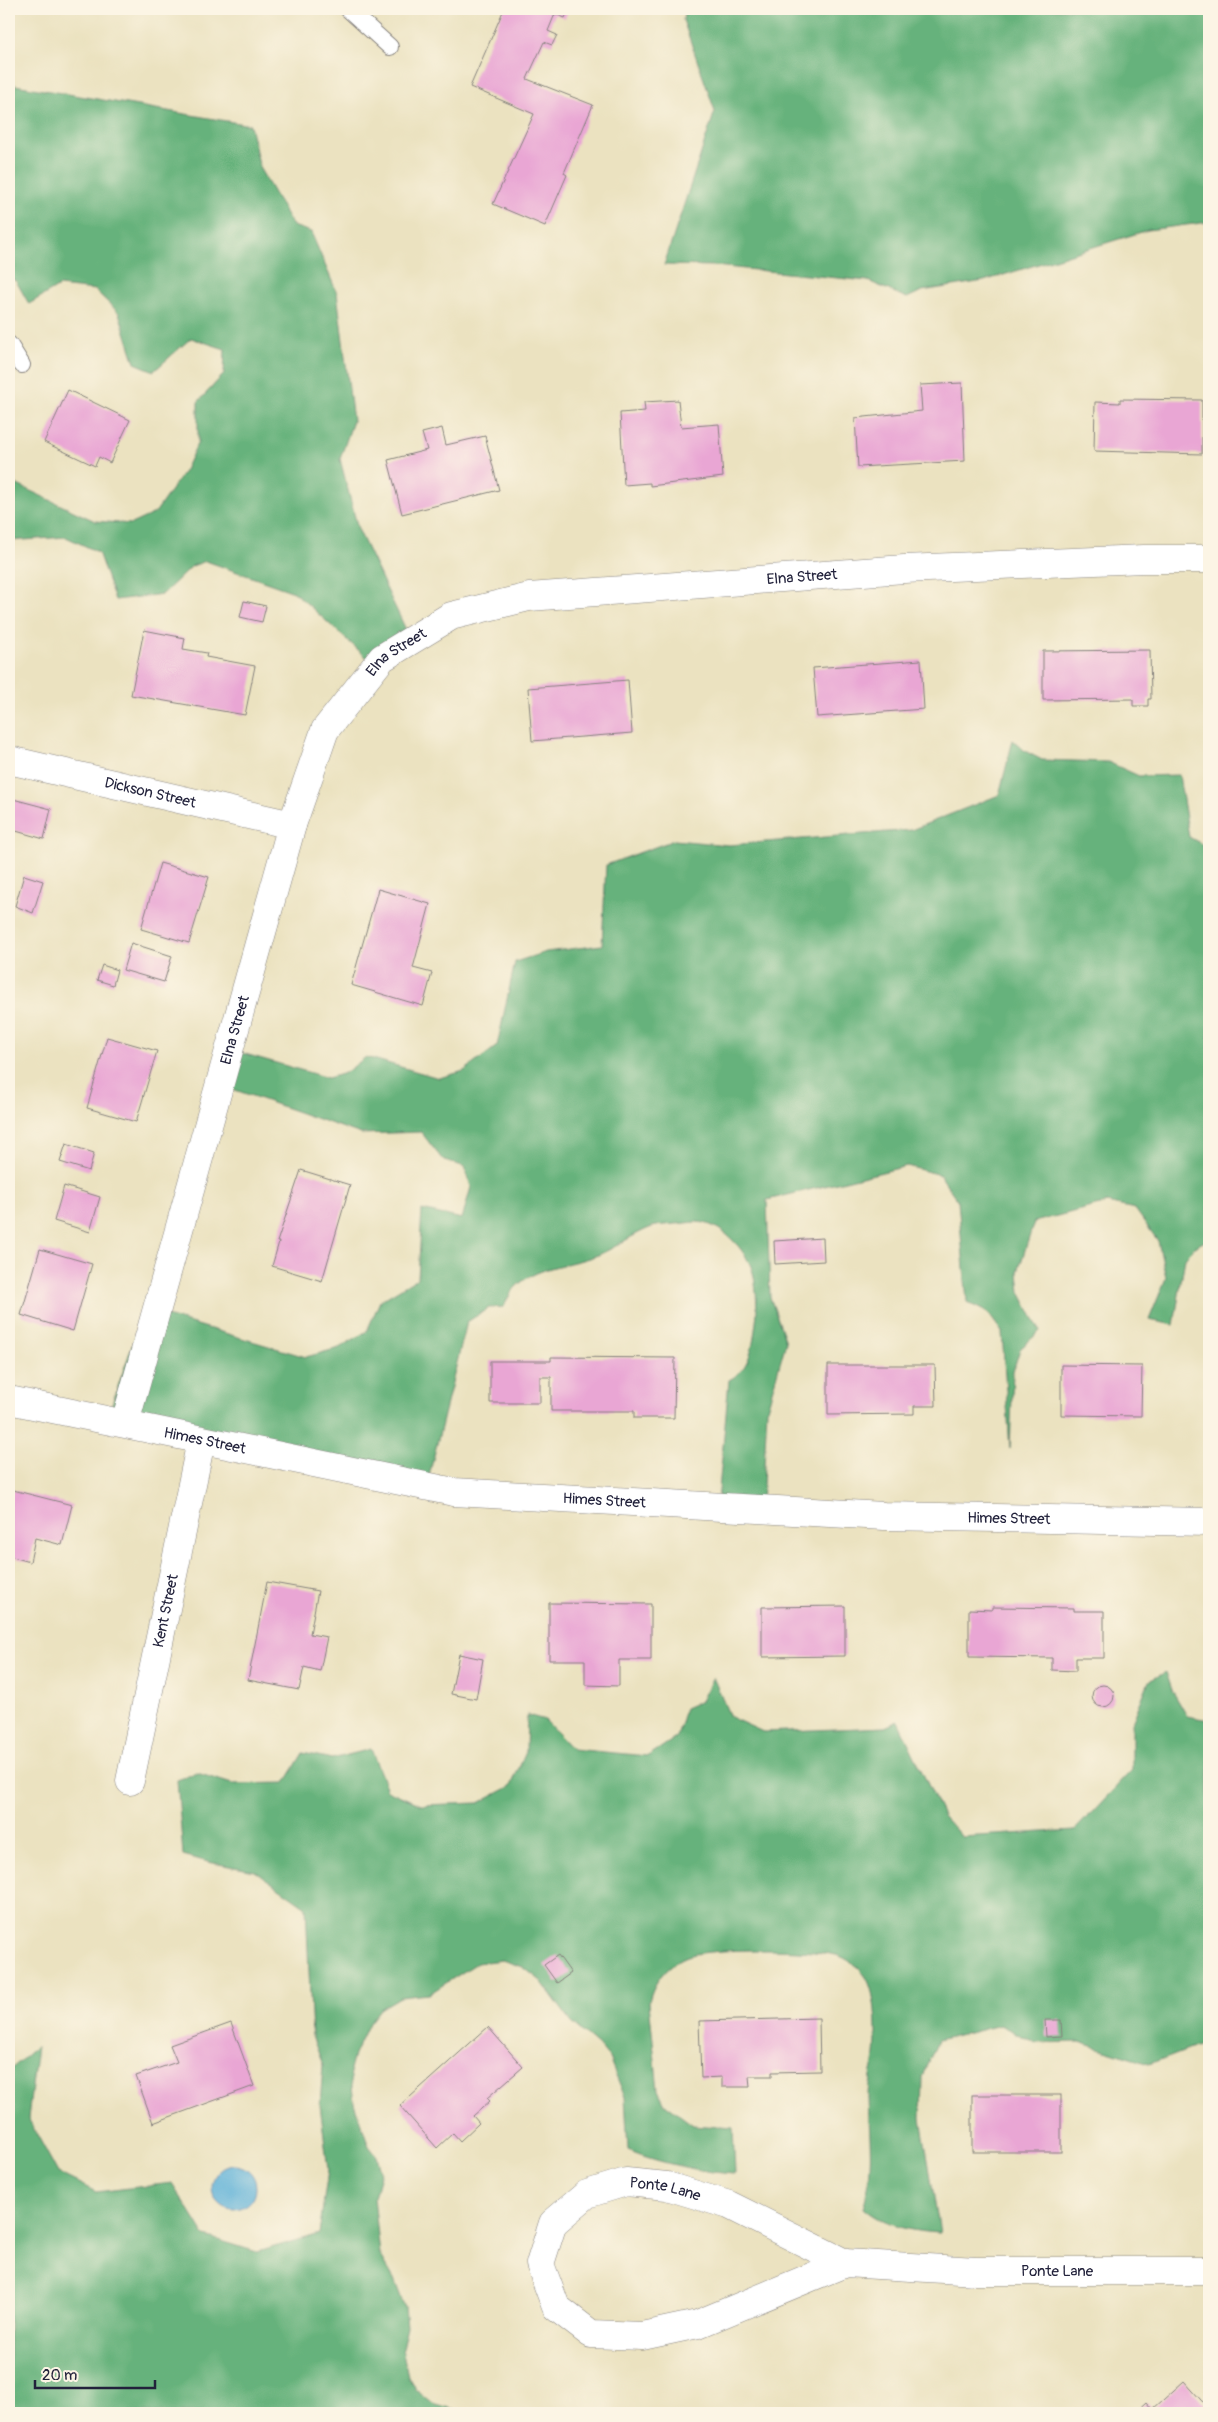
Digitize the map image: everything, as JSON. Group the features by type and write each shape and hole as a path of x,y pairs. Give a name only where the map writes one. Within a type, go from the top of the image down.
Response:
{"street":[{"name":"Elna Street","path":"125,1423 292,825 325,730 382,658 451,616 529,597 904,568 1144,559 1209,559"},
{"name":"Dickson Street","path":"9,760 292,825"},
{"name":"Himes Street","path":"9,1400 454,1492 884,1516 1209,1522"},
{"name":"Kent Street","path":"130,1781 201,1441"},
{"name":"Ponte Lane","path":"845,2263 698,2324 642,2336 591,2334 556,2307 540,2264 553,2223 587,2194 626,2182 667,2186 729,2205 845,2263 976,2271 1209,2270"}],"lane":[{"path":"348,9 390,47"},
{"path":"9,344 22,364"}],"green space":[{"path":"685,9 1209,9 1209,222 1148,230 984,281 922,291 907,298 868,281 715,266 664,265 715,111 683,20"},
{"path":"9,84 250,125 260,169 293,226 311,232 337,293 353,421 340,459 358,529 409,636 375,665 294,592 206,561 192,566 163,594 115,600 98,552 66,537 9,541 9,481 95,521 131,524 155,513 185,470 198,442 198,402 224,374 225,349 191,338 154,371 135,363 119,313 95,290 59,286 29,304 16,281 9,278"},
{"path":"1013,740 1025,751 1042,760 1108,762 1139,776 1179,775 1189,837 1209,848 1209,1239 1194,1247 1185,1258 1174,1325 1149,1320 1166,1278 1158,1241 1135,1209 1107,1203 1034,1222 1018,1272 1020,1292 1040,1331 1020,1349 1013,1371 1010,1449 1002,1332 988,1313 967,1302 958,1201 940,1175 907,1166 767,1200 770,1297 786,1342 767,1409 762,1504 718,1501 729,1380 742,1370 750,1356 757,1310 756,1288 752,1269 748,1261 731,1238 706,1223 697,1222 652,1227 598,1255 543,1270 520,1283 504,1307 489,1308 467,1322 428,1480 106,1421 141,1320 153,1312 306,1357 339,1348 367,1331 380,1301 418,1278 422,1210 462,1219 471,1187 465,1167 442,1159 421,1132 361,1134 218,1084 228,1049 328,1078 345,1073 366,1057 439,1078 464,1071 497,1046 515,962 546,952 602,945 606,865 674,840 729,845 911,830 999,795"},
{"path":"1166,1672 1172,1690 1187,1716 1209,1720 1209,2041 1149,2064 1080,2042 1036,2043 1000,2025 938,2041 922,2076 921,2118 940,2233 919,2231 889,2224 863,2208 870,2166 868,2096 875,2055 875,2015 870,1985 860,1970 848,1960 836,1955 805,1951 735,1950 714,1952 696,1954 678,1960 657,1981 649,2002 658,2090 665,2104 693,2125 733,2128 735,2174 710,2172 680,2166 652,2159 628,2150 625,2097 609,2058 598,2045 572,2023 541,1981 523,1967 502,1960 477,1963 429,1994 400,1997 380,2009 369,2023 354,2055 350,2070 354,2103 369,2146 377,2156 381,2172 374,2197 380,2255 394,2279 405,2308 407,2326 402,2348 408,2376 415,2389 433,2404 464,2413 9,2413 9,2071 37,2046 28,2118 58,2173 96,2192 172,2183 205,2236 257,2252 319,2234 328,2170 320,2105 323,2065 312,2036 306,1907 255,1871 183,1855 177,1780 197,1773 232,1784 285,1783 303,1753 332,1759 371,1749 387,1790 421,1805 479,1803 511,1786 526,1752 527,1715 545,1720 572,1749 648,1756 677,1737 685,1708 701,1701 713,1677 730,1717 763,1732 885,1727 898,1721 943,1816 962,1837 1075,1830 1132,1770 1132,1723 1149,1681"}],"water":[{"path":"234,2165 246,2169 252,2175 256,2187 252,2199 246,2205 234,2209 222,2205 216,2199 212,2187 216,2175 222,2169"}],"building":[{"path":"504,9 569,9 565,18 555,14 548,31 557,35 552,45 544,42 527,79 593,105 564,173 567,175 545,226 493,204 534,114 470,87"},
{"path":"962,383 965,461 858,467 855,418 922,411 920,385"},
{"path":"68,390 130,420 110,463 99,457 95,466 44,442"},
{"path":"1120,399 1202,400 1202,454 1094,451 1095,402 1120,403"},
{"path":"678,400 681,427 719,424 723,477 650,486 650,483 624,485 620,413 645,411 644,402"},
{"path":"442,428 446,445 485,436 499,490 402,514 388,460 427,450 422,433"},
{"path":"244,601 266,606 262,622 240,617"},
{"path":"144,630 185,638 183,649 207,653 206,657 255,666 245,715 131,695"},
{"path":"1150,650 1151,699 1148,699 1148,706 1133,706 1133,699 1043,700 1043,651"},
{"path":"921,660 924,709 817,717 813,668"},
{"path":"628,680 632,733 532,741 528,688"},
{"path":"13,799 51,809 44,839 9,829 9,814"},
{"path":"160,863 209,877 189,943 141,929"},
{"path":"24,875 43,881 33,913 15,906"},
{"path":"378,889 430,904 413,968 432,973 423,1006 351,985"},
{"path":"131,943 172,956 164,982 123,970"},
{"path":"102,965 117,970 113,985 97,980"},
{"path":"107,1037 157,1051 136,1122 87,1108"},
{"path":"66,1144 94,1153 89,1171 60,1162"},
{"path":"301,1170 350,1185 322,1281 272,1266 279,1242 277,1242"},
{"path":"64,1186 100,1197 90,1232 54,1221"},
{"path":"823,1238 824,1261 775,1264 774,1241"},
{"path":"40,1249 92,1264 73,1331 21,1315"},
{"path":"551,1357 675,1358 674,1418 634,1418 634,1411 551,1411 551,1377 540,1377 540,1403 490,1403 490,1361 551,1361"},
{"path":"828,1365 935,1365 936,1406 914,1406 914,1414 828,1415"},
{"path":"1061,1365 1142,1366 1141,1416 1061,1415"},
{"path":"13,1490 72,1505 62,1545 35,1538 30,1562 9,1556 9,1507"},
{"path":"267,1582 318,1591 310,1634 327,1637 320,1671 304,1667 299,1690 248,1680"},
{"path":"549,1603 651,1604 651,1660 619,1660 619,1686 585,1685 585,1660 549,1660"},
{"path":"845,1606 845,1656 762,1657 762,1607"},
{"path":"992,1607 1074,1608 1074,1611 1104,1611 1104,1658 1076,1658 1076,1671 1052,1670 1052,1658 969,1657 969,1609 992,1610"},
{"path":"459,1654 483,1659 476,1699 451,1694"},
{"path":"1103,1685 1111,1688 1114,1696 1111,1704 1103,1707 1095,1704 1092,1696 1095,1688"},
{"path":"558,1955 571,1973 557,1983 544,1965"},
{"path":"819,2018 820,2071 772,2072 772,2076 749,2076 750,2087 722,2087 722,2077 701,2078 699,2021"},
{"path":"1045,2020 1061,2020 1062,2036 1046,2037"},
{"path":"231,2023 254,2086 153,2123 136,2076 177,2062 170,2045"},
{"path":"488,2027 523,2067 487,2098 490,2101 473,2116 479,2123 460,2141 453,2133 437,2148 400,2106"},
{"path":"972,2095 1061,2095 1061,2152 972,2152"},
{"path":"1184,2381 1209,2409 1209,2413 1135,2413 1147,2402 1153,2409"}]}
